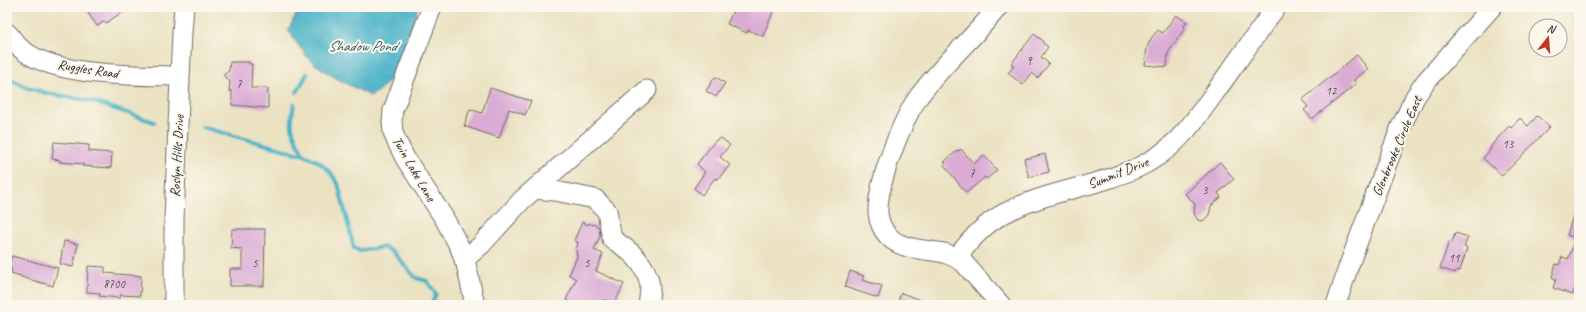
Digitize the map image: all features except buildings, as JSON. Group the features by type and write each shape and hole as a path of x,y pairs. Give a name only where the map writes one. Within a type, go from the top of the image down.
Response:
{"street":[{"name":"Roslyn Hills Drive","path":"174,305 174,219 184,7"},
{"name":"Twin Lake Lane","path":"432,7 394,110 392,122 393,132 405,158 444,218 464,260 474,305"},
{"name":"Summit Drive","path":"956,258 967,243 1003,213 1023,204 1131,171 1149,162 1165,151 1182,135 1205,106 1276,7"},
{"name":"Glenbrooke Circle East","path":"1336,305 1349,265 1400,129 1415,97 1426,81 1492,7"},
{"path":"995,9 975,35 931,81 917,100 895,144 878,201 878,215 882,227 888,237 895,242 909,248 946,254 963,262 1001,305"},
{"name":"Ruggles Road","path":"7,33 19,47 27,52 42,60 67,68 95,73 180,76"},
{"path":"464,260 481,245 503,219 534,189 647,90"},
{"path":"534,189 555,191 595,199 607,211 612,239 624,246 642,263 650,286 648,305"}],"water":[{"name":"Shadow Pond","path":"300,7 418,7 406,44 395,71 386,84 371,96 328,73 315,64 297,44 288,30"}],"waterway":[{"path":"297,92 307,74"},
{"path":"7,77 26,87 46,93 91,101 154,122"},
{"path":"294,104 292,119 293,131 304,155"},
{"path":"202,127 304,155 319,162 329,171 338,183 354,249 360,251 384,247 393,252 416,278 427,281 436,294 431,305"}]}
